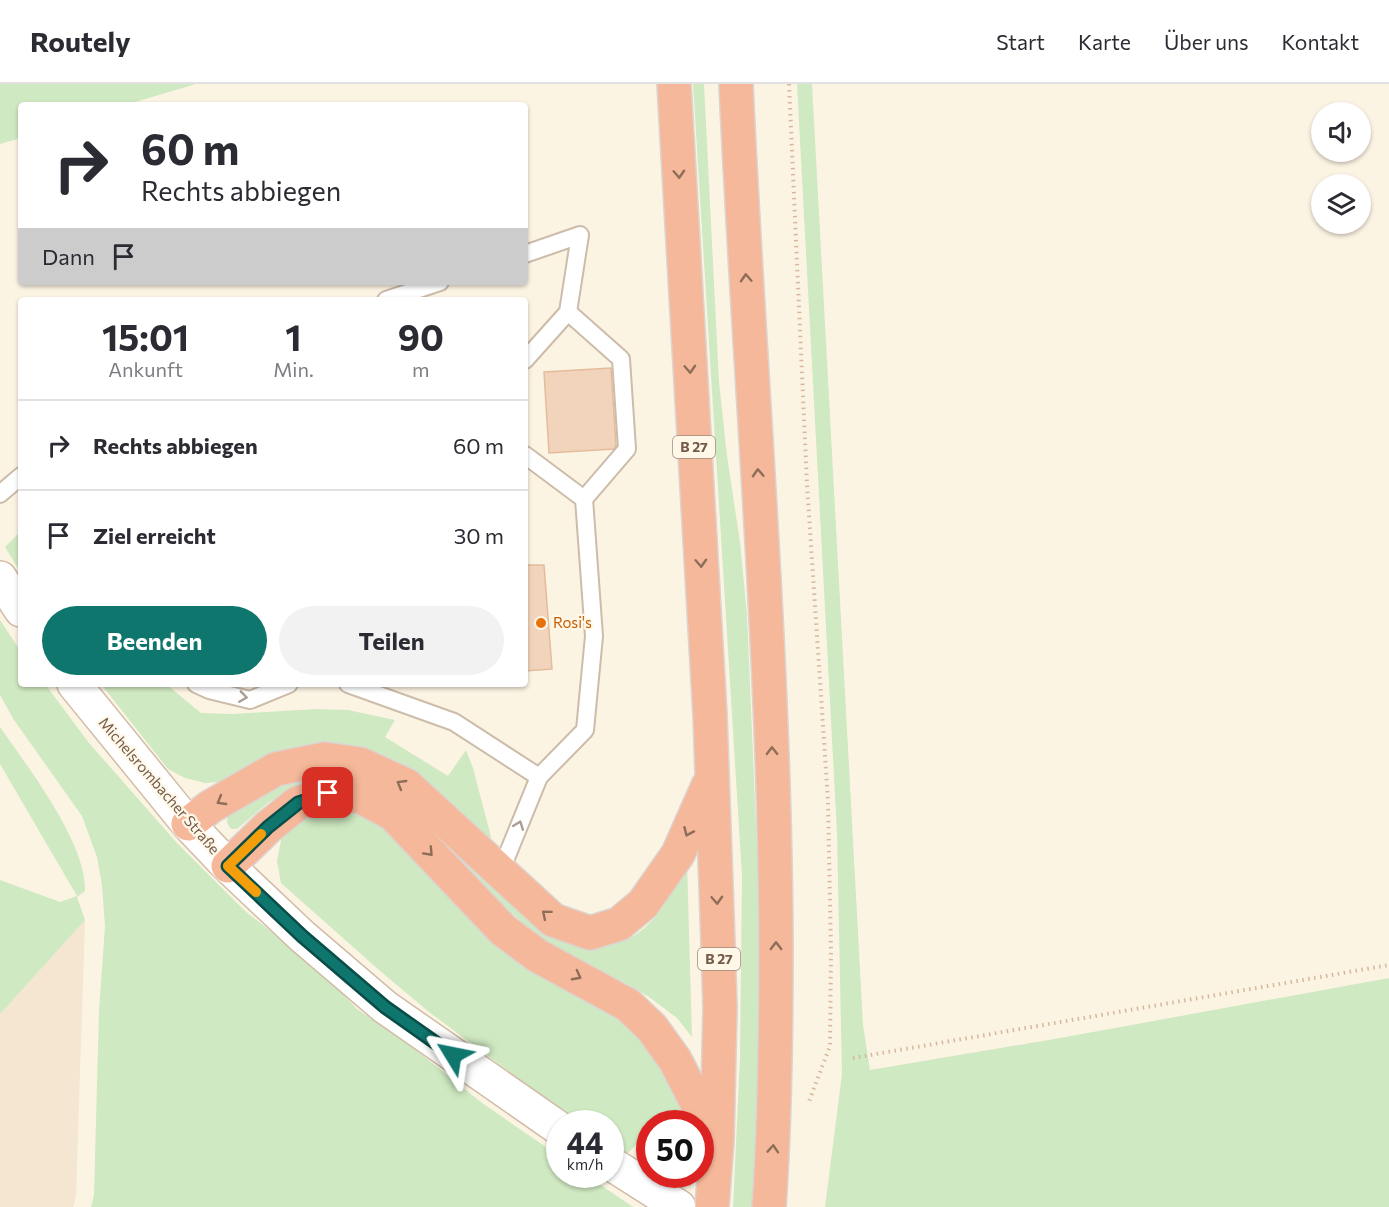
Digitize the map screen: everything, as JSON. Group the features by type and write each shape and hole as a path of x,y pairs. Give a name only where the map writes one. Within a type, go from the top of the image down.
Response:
{"highway":[{"path":"660,84 675,100"},
{"path":"736,84 771,705 776,1004 774,1140 769,1207"},
{"name":"B 27","path":"675,100 710,716 720,1008 717,1140 712,1207"},
{"path":"188,824 210,807 276,769 325,759 360,764 406,785 553,920 590,933 619,924 643,904 678,854 711,779"},
{"path":"228,866 268,827 298,803 328,793 361,797 393,814 503,930 538,956 628,1005 652,1028 675,1060 717,1140"}],"main road":[{"path":"0,578 18,605"},
{"name":"Michelsrombacher Straße","path":"76,687 188,824 228,866 302,936 385,1007 546,1119"},
{"path":"624,1172 667,1199"}],"lane":[{"path":"528,253 580,235 568,312 528,357"},
{"path":"395,297 431,285"},
{"path":"502,874 506,858 539,777 585,730 594,636 584,499 627,449 621,359 568,312"},
{"path":"528,457 584,499"},
{"path":"0,494 18,479"},
{"path":"202,687 250,700 282,687"},
{"path":"356,687 454,722 539,777"}],"path":[{"path":"789,84 807,485 828,801 831,952 830,1046 805,1114"},
{"path":"853,1058 1389,965"}],"shaded area":[{"path":"85,920 76,1197 73,1207 0,1207 0,1014"}],"green space":[{"path":"0,84 196,84 135,102 18,102 18,139 0,144"},
{"path":"693,84 704,84 719,382 747,614 760,918 756,1160 752,1207 733,1207 740,1058 742,876"},
{"path":"797,84 812,84 863,1025 870,1070 1389,978 1389,1207 825,1207 842,1074 837,833"},
{"path":"18,534 18,568 5,547"},
{"path":"0,620 18,647 18,687 47,687 89,743 177,843 245,911 320,970 357,1009 407,1043 482,1103 546,1147 546,1188 605,1188 633,1207 91,1207 94,1195 99,1011 105,926 102,885 97,857 82,816 14,720 0,695"},
{"path":"103,687 170,687 201,713 348,710 395,720 385,737 448,776 466,750 491,837 488,841 396,768 205,783 185,778 168,769"},
{"path":"0,727 39,783 66,828 83,872 85,891 77,897 85,920 0,1014 0,880 60,902 77,896 0,764"},
{"path":"304,773 364,775 601,946 624,941 646,927 663,907 687,861 692,1037 677,1018 649,997 622,981 558,954 488,892 400,806 290,791 269,802 237,829 231,829 227,823 228,814 239,802"},
{"path":"344,807 369,817 389,829 630,1017 682,1096 684,1110 636,1110 636,1145 628,1153 624,1150 624,1110 564,1110 429,1012 281,883 277,861 282,835 300,814"}],"building":[{"path":"611,368 616,445 614,449 549,453 544,372"},
{"path":"528,565 544,565 552,669 528,671"}],"slow traffic":[{"path":"256,892 228,866 261,834"}],"place":[{"name":"Rosi's","path":"541,623"}],"route":[{"path":"328,793 298,803 268,827 228,866 302,936 385,1007 453,1055"}]}
